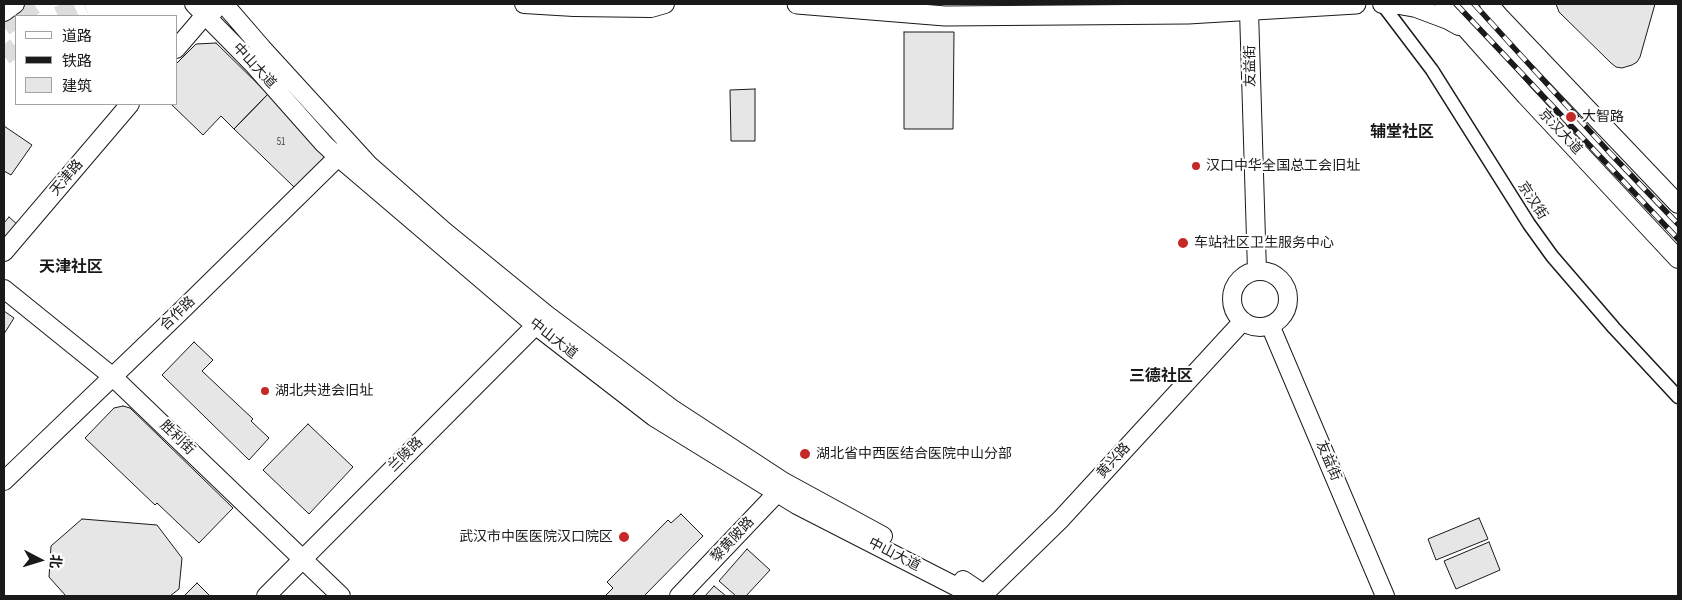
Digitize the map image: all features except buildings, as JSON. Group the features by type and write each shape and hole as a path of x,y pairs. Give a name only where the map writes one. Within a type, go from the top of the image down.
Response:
{"main road":[{"path":"797,4 945,16 1188,14 1356,4"}],"street":[{"path":"4,12 15,4"},
{"path":"178,46 200,9 227,4"},
{"name":"中山大道","path":"227,4 343,150"},
{"path":"524,4 574,8 651,8 665,4"},
{"path":"1382,4 1416,8 1448,20 1472,34"},
{"name":"京汉街","path":"1382,4 1432,70 1528,224 1552,256 1614,328 1678,397"},
{"name":"京汉大道","path":"1444,4 1526,96 1678,259"},
{"path":"1489,4 1678,204"},
{"name":"中山大道","path":"200,9 254,64 324,144 343,150 369,165 541,320 670,408 781,488 958,576 981,596"},
{"name":"友益街","path":"1249,11 1257,271"},
{"name":"天津路","path":"4,252 129,105"},
{"name":"合作路","path":"4,481 113,377 343,150"},
{"path":"1257,271 1270,272 1278,277 1284,285 1287,294 1287,304 1278,320 1270,325 1261,327 1243,321 1233,307 1232,297 1234,288 1240,279 1257,271"},
{"name":"胜利街","path":"4,289 113,377 341,596"},
{"name":"兰陵路","path":"266,596 541,320"},
{"name":"黄兴路","path":"981,596 1061,519 1243,321"},
{"name":"友益街","path":"1270,325 1385,596"},
{"name":"黎黄陂路","path":"680,596 781,488"}],"tunnel":[{"path":"20,15 36,4"},
{"path":"60,15 84,4"},
{"path":"4,27 15,19"},
{"path":"4,56 15,48"}],"railway":[{"path":"1456,4 1678,239"},
{"path":"1474,4 1610,153 1678,224"}],"place":[{"name":"大智路","path":"1571,117"},
{"name":"汉口中华全国总工会旧址","path":"1196,166"},
{"name":"车站社区卫生服务中心","path":"1183,243"},
{"name":"湖北共进会旧址","path":"265,391"},
{"name":"湖北省中西医结合医院中山分部","path":"805,454"},
{"name":"武汉市中医医院汉口院区","path":"624,537"}],"district":[{"name":"辅堂社区","path":"1402,133"},
{"name":"天津社区","path":"71,268"},
{"name":"三德社区","path":"1161,377"}]}
